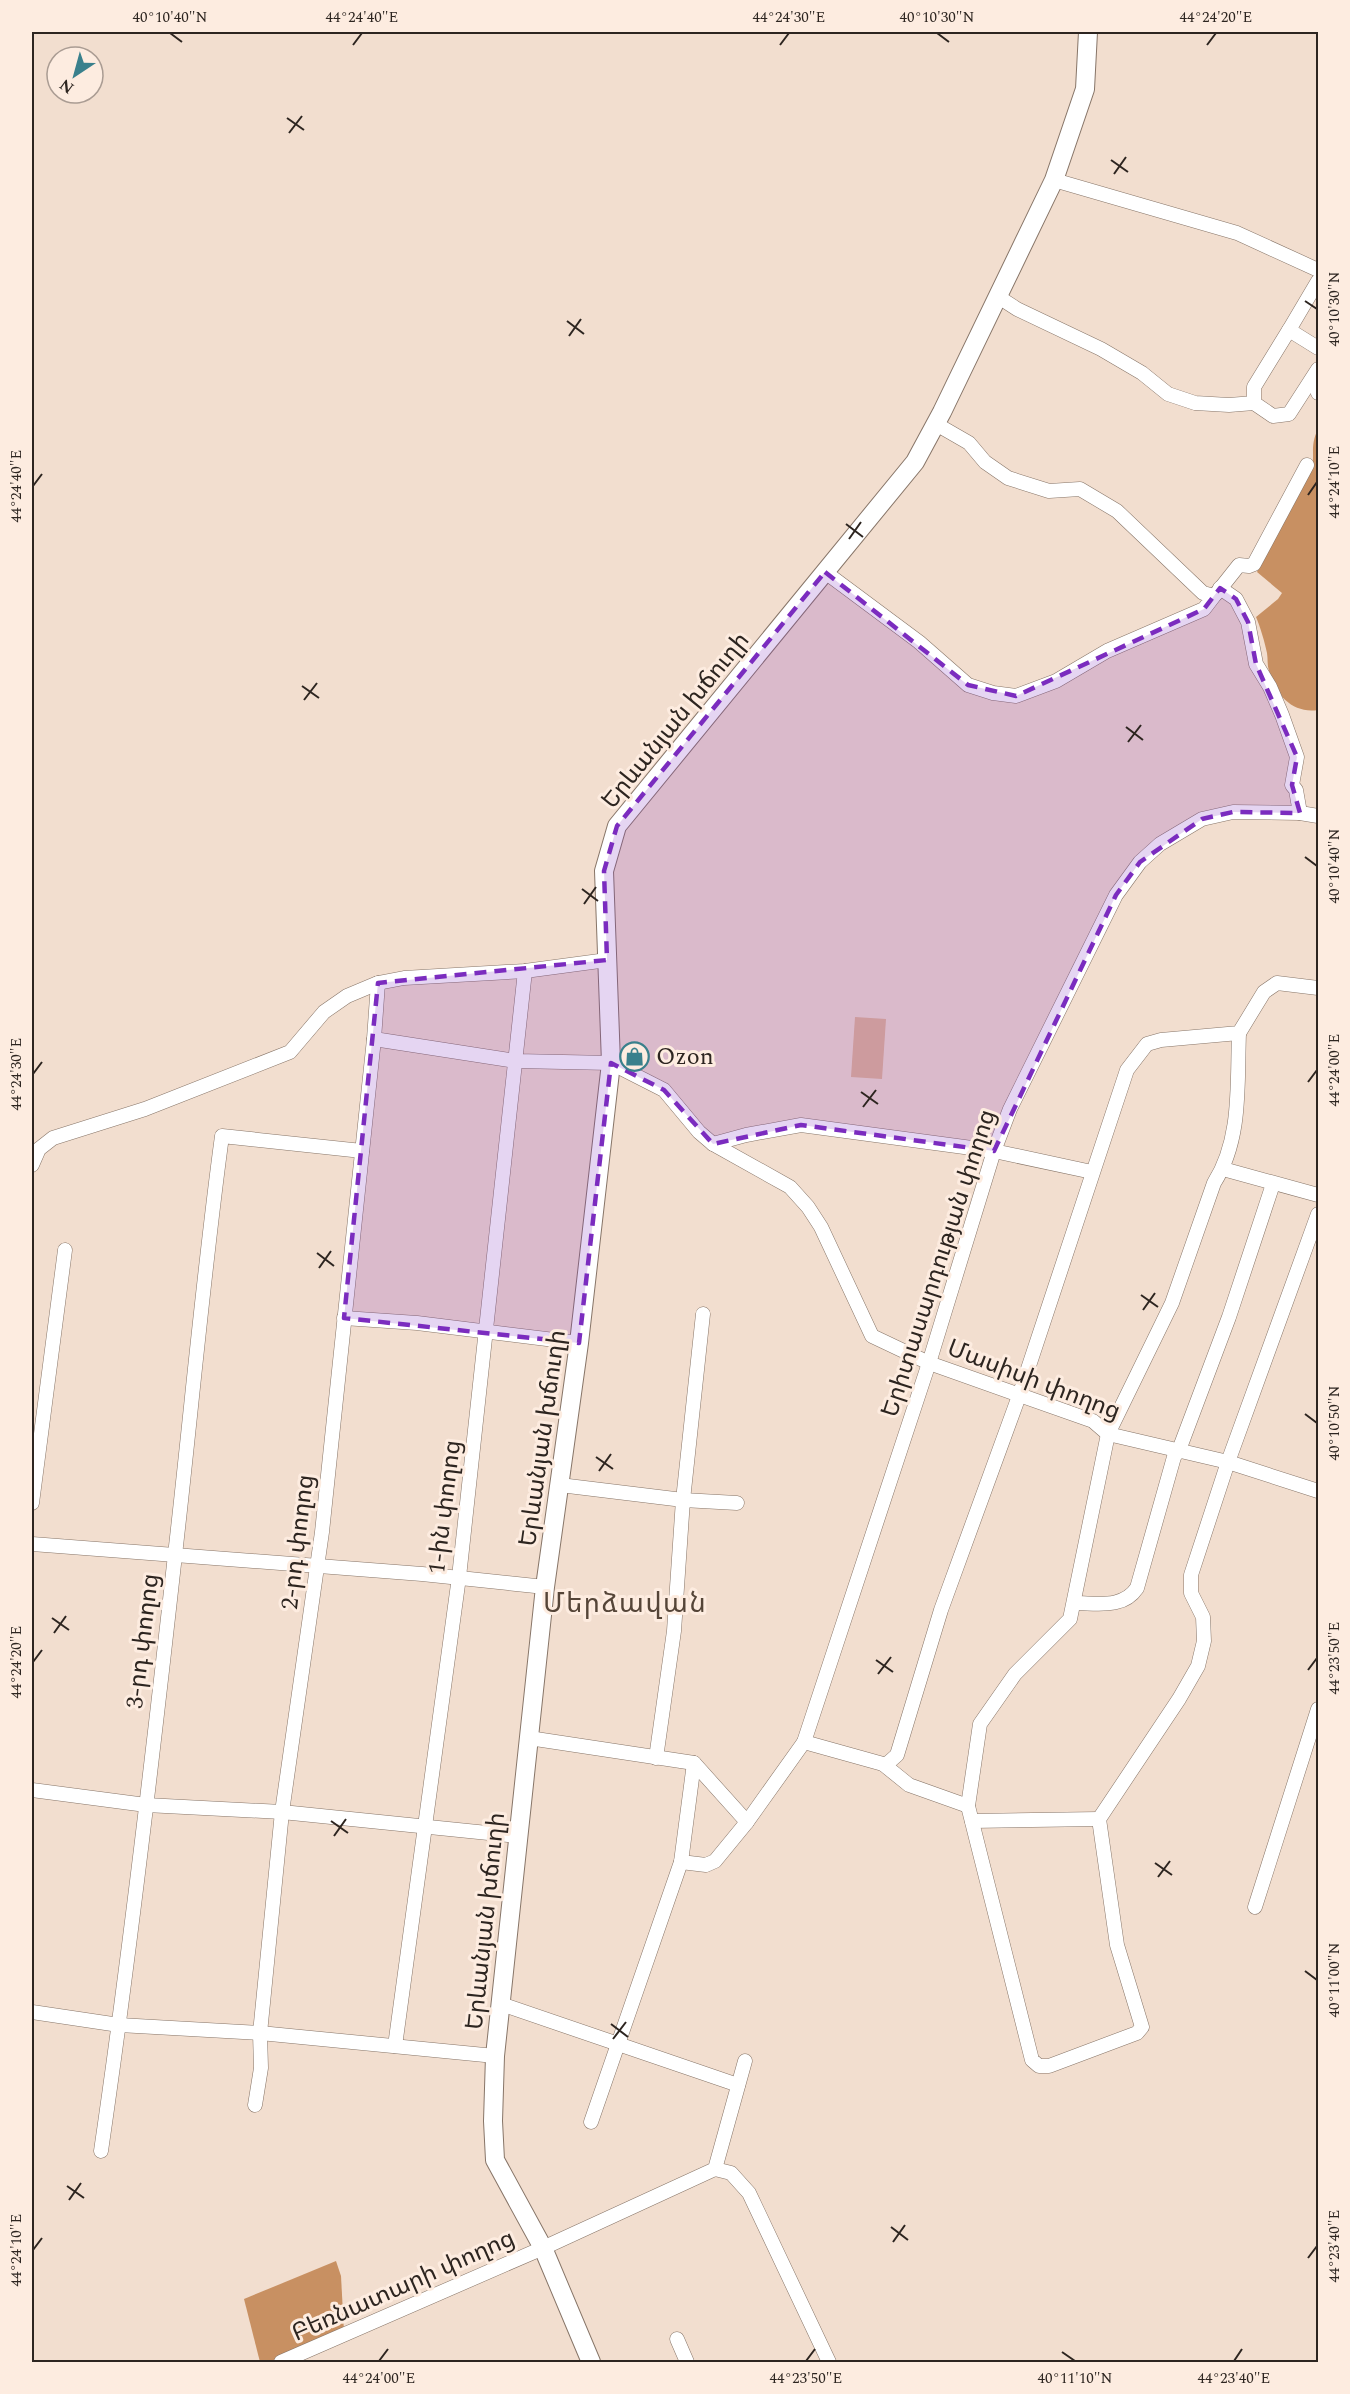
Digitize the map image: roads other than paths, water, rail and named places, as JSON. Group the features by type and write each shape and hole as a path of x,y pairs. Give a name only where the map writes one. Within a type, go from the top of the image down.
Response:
{"main road":[{"name":"Երևանյան խճուղի","path":"591,2362 543,2248 495,2160 493,2121 495,2056 545,1587 579,1343 611,1063 604,872 617,826 915,462 936,424 1054,180 1085,89 1088,32"}],"street":[{"path":"1054,180 1237,233 1318,270"},
{"path":"1254,403 1254,387 1318,281"},
{"path":"997,296 1017,309 1101,349 1132,367 1168,394 1195,403 1229,405 1254,403 1273,416 1289,414 1316,373"},
{"path":"1289,330 1318,348"},
{"path":"1316,373 1318,393"},
{"path":"936,424 966,441 985,462 1008,478 1049,490 1080,489 1117,511 1203,593 1217,592 1236,598 1248,622 1256,664 1270,687 1297,756 1292,784 1296,790 1300,813"},
{"path":"825,572 919,642 968,685 993,693 1017,696 1056,681 1107,651 1204,609 1239,565 1254,564 1307,465"},
{"name":"Երիտասարդության փողոց","path":"681,1862 706,1865 715,1861 747,1822 804,1742 929,1363 994,1151 1010,1109 1116,895 1140,862 1160,844 1202,819 1233,812 1300,813 1318,816"},
{"path":"32,1165 39,1149 53,1138 145,1109 290,1052 324,1012 346,996 378,983 404,978 525,970 607,960"},
{"name":"1-ին փողոց","path":"395,2046 459,1577 525,970"},
{"name":"2-րդ փողոց","path":"255,2104 261,2068 260,2033 282,1812 318,1567 378,983"},
{"path":"1318,988 1277,983 1271,986 1239,1033 1236,1124 1223,1169 1214,1183 1172,1303 1108,1434 1070,1619 1016,1674 980,1724 968,1806 1032,2060 1039,2066 1049,2066 1137,2033 1142,2027 1117,1945 1099,1819 1179,1699 1198,1666 1204,1641 1203,1617 1191,1593 1191,1575 1228,1462 1318,1214"},
{"path":"883,1764 888,1763 897,1755 941,1610 1019,1396 1126,1070 1147,1044 1161,1040 1239,1033"},
{"path":"374,1039 516,1061 611,1063"},
{"name":"Մասիսի փողոց","path":"611,1063 664,1090 699,1132 713,1144 790,1187 808,1207 821,1227 872,1336 929,1363 1093,1421 1108,1434 1228,1462 1318,1491"},
{"path":"713,1144 746,1135 801,1125 994,1151 1092,1172"},
{"name":"3-րդ փողոց","path":"101,2151 146,1805 207,1246 222,1136 362,1151"},
{"path":"1223,1169 1318,1195"},
{"path":"1075,1603 1117,1604 1133,1594 1137,1587 1174,1457 1179,1450 1229,1317 1273,1184"},
{"path":"32,1503 65,1250"},
{"path":"656,1758 674,1631 683,1500 703,1314"},
{"path":"344,1318 487,1331 579,1343"},
{"path":"560,1485 683,1500 737,1503"},
{"path":"32,1544 459,1577 545,1587"},
{"path":"1255,1907 1318,1709"},
{"path":"529,1738 694,1763 747,1822"},
{"path":"804,1742 883,1764 909,1785 968,1806"},
{"path":"591,2122 681,1862 694,1763"},
{"path":"32,1790 146,1805 282,1812 518,1836"},
{"path":"972,1821 1099,1819"},
{"path":"501,2004 738,2085"},
{"path":"32,2012 119,2025 260,2033 495,2056"},
{"path":"745,2061 715,2169 731,2174 749,2193 829,2362"},
{"name":"Բեռնատարի փողոց","path":"281,2362 543,2248 715,2169"},
{"path":"677,2339 687,2362"}],"place":[{"name":"Ozon","path":"635,1056"}],"district":[{"name":"Մերձավան","path":"625,1603"}]}
